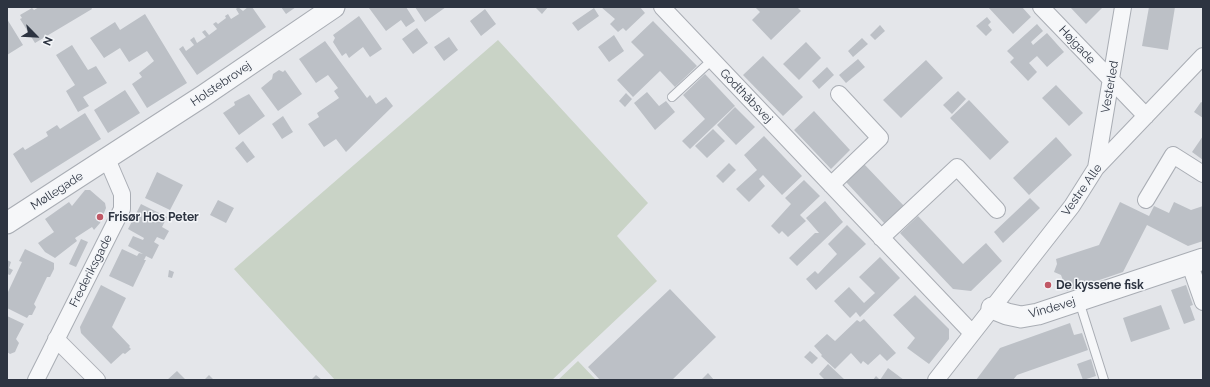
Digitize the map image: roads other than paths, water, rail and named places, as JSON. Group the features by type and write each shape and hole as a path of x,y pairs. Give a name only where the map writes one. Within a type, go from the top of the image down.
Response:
{"street":[{"name":"Holstebrovej","path":"107,159 334,7"},
{"name":"Godthåbsvej","path":"662,7 972,333"},
{"name":"Højgade","path":"1041,7 1110,81 1146,116"},
{"name":"Vesterled","path":"1096,168 1123,7"},
{"name":"Vestre Alle","path":"936,380 1072,206 1096,168 1203,56"},
{"path":"831,184 880,138 839,94"},
{"path":"1146,200 1173,154 1203,174"},
{"name":"Møllegade","path":"7,223 107,159"},
{"name":"Frederiksgade","path":"36,380 122,209 122,194 107,159"},
{"path":"881,238 957,167 997,210"},
{"path":"1196,262 1203,302"},
{"name":"Vindevej","path":"992,308 1007,314 1021,317 1038,314 1196,262"},
{"path":"56,339 97,380"}],"lane":[{"path":"672,96 712,60"},
{"path":"1079,300 1104,380"}],"place":[{"name":"Frisør Hos Peter","path":"100,217"},
{"name":"De kyssene fisk","path":"1048,285"}]}
